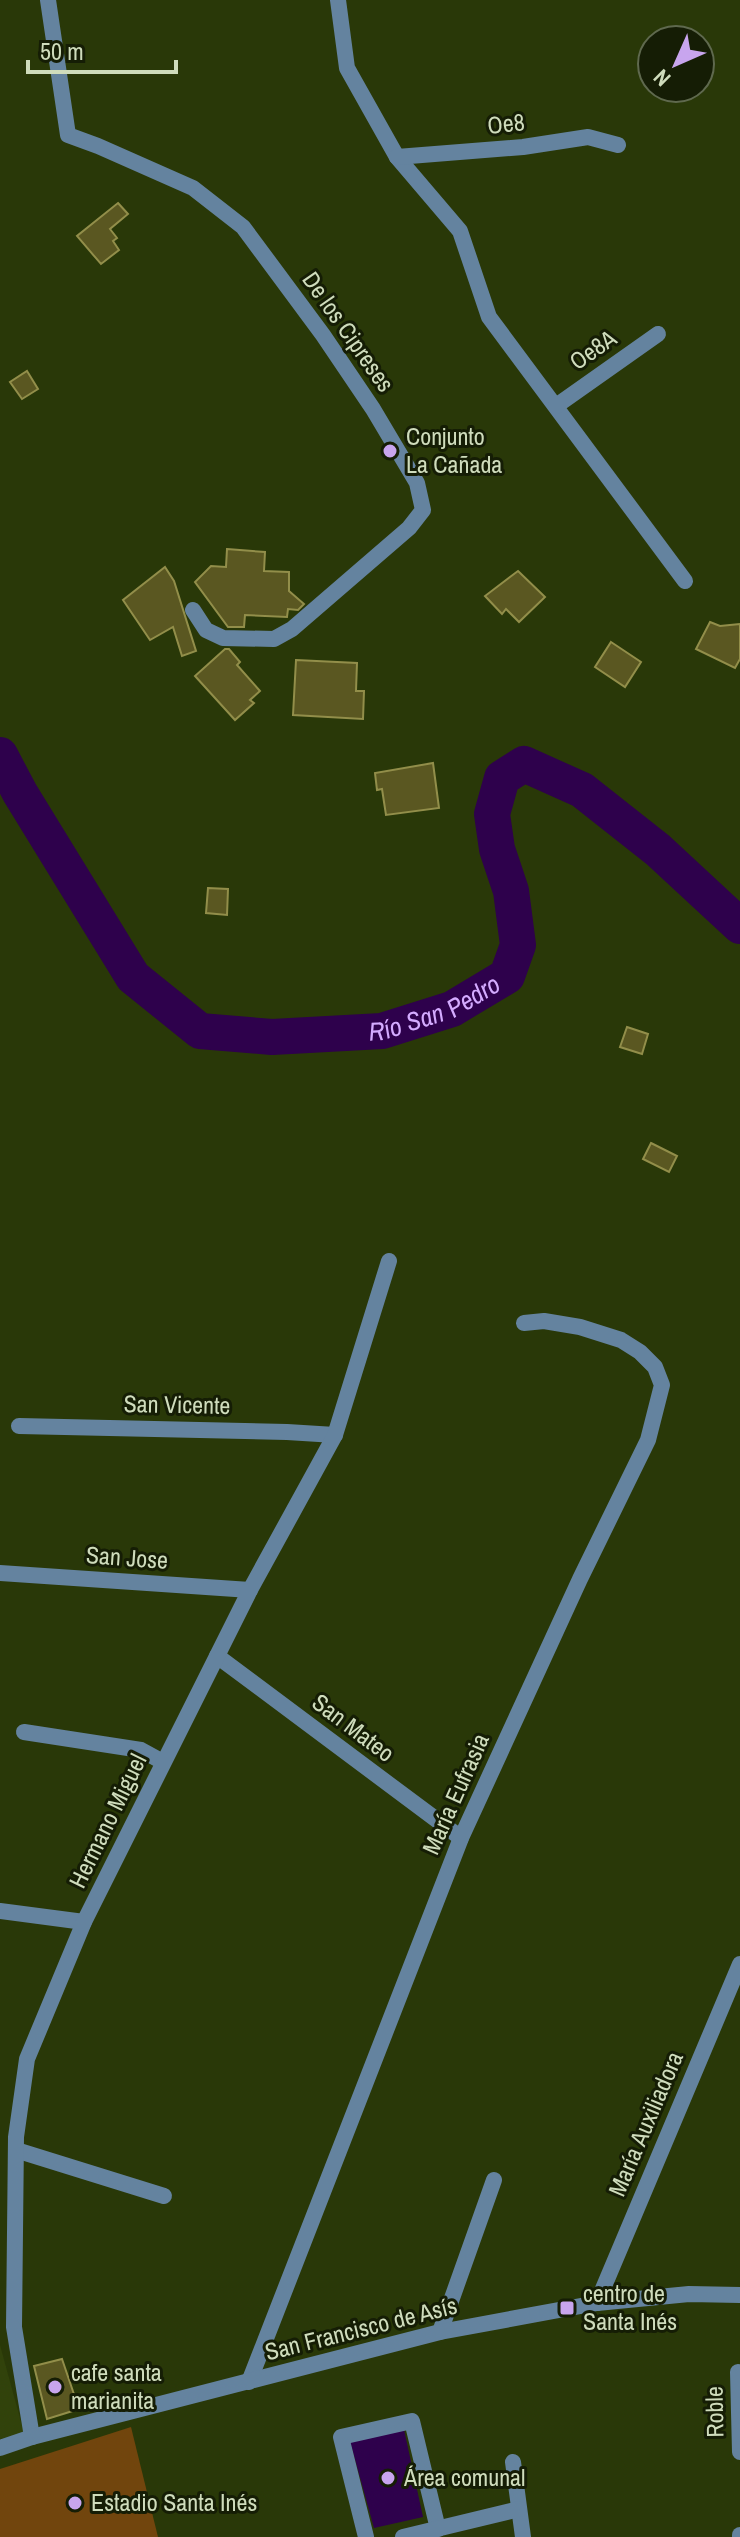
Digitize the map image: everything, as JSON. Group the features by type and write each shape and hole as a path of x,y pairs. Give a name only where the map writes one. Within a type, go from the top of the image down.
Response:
{"street":[{"name":"De los Cipreses","path":"48,0 68,135 193,188 243,227 373,409 417,483 421,498 423,510 409,528 292,629 274,639 223,638 206,630 193,610"},
{"path":"338,0 347,68 397,157 460,231 489,317 685,581"},
{"name":"Oe8","path":"397,157 523,147 588,137 618,145"},
{"name":"Oe8A","path":"556,406 658,334"},
{"name":"Hermano Miguel","path":"32,2437 14,2327 11,2140 27,2059 84,1922 250,1590 335,1435 389,1261"},
{"name":"María Eufrasia","path":"249,2382 461,1838 580,1579 648,1440 662,1385 655,1367 640,1352 621,1340 580,1327 544,1321 524,1323"},
{"name":"San Vicente","path":"19,1426 335,1435"},
{"name":"San Jose","path":"0,1573 250,1590"},
{"name":"San Mateo","path":"217,1656 461,1838"},
{"path":"24,1732 141,1750 163,1762"},
{"path":"0,1911 84,1922"},
{"name":"María Auxiliadora","path":"597,2303 740,1964"},
{"path":"11,2140 164,2196"},
{"path":"440,2332 494,2180"},
{"name":"San Francisco de Asís","path":"0,2448 32,2437 440,2332 597,2303 689,2294 740,2295"},
{"name":"Roble","path":"738,2372 740,2452"},
{"path":"366,2537 341,2437 412,2421 438,2529"},
{"path":"513,2462 523,2537"},
{"path":"403,2537 519,2509"}],"shaded area":[{"path":"0,2345 24,2433 0,2439"},
{"name":"Área comunal","path":"403,2425 423,2517 374,2528 349,2438"},
{"name":"Estadio Santa Inés","path":"131,2427 158,2537 0,2537 0,2469"}],"building":[{"path":"118,203 128,214 110,229 117,238 113,241 119,250 101,264 77,236"},
{"path":"27,371 38,389 22,399 10,382"},
{"path":"227,549 265,552 264,571 289,572 289,591 304,604 298,610 288,609 287,617 245,615 244,627 228,627 195,582 211,566 226,567"},
{"path":"165,567 174,581 196,651 182,656 173,627 150,640 123,600"},
{"path":"518,571 545,597 519,622 506,609 502,614 485,596"},
{"path":"710,622 720,626 740,624 740,659 735,668 696,649"},
{"path":"611,642 641,662 625,687 595,667"},
{"path":"225,649 229,649 240,662 237,665 260,691 250,700 254,703 235,720 195,676"},
{"path":"296,660 357,663 356,691 364,691 363,719 293,715"},
{"path":"433,763 439,808 386,815 382,789 377,790 375,773"},
{"path":"208,888 228,889 227,915 206,913"},
{"path":"627,1027 648,1034 642,1054 620,1047"},
{"path":"651,1143 677,1156 669,1172 643,1159"},
{"name":"cafe santa marianita","path":"62,2359 79,2409 47,2419 34,2366"}],"waterway":[{"name":"Río San Pedro","path":"0,755 133,977 200,1031 272,1037 382,1031 452,1009 507,976 518,945 511,891 497,849 492,814 502,778 524,764 582,790 658,850 740,926"}],"place":[{"name":"Conjunto La Cañada","path":"390,451"},
{"name":"centro de Santa Inés","path":"567,2308"},
{"name":"cafe santa marianita","path":"55,2387"},
{"name":"Área comunal","path":"388,2478"},
{"name":"Estadio Santa Inés","path":"75,2503"}]}
